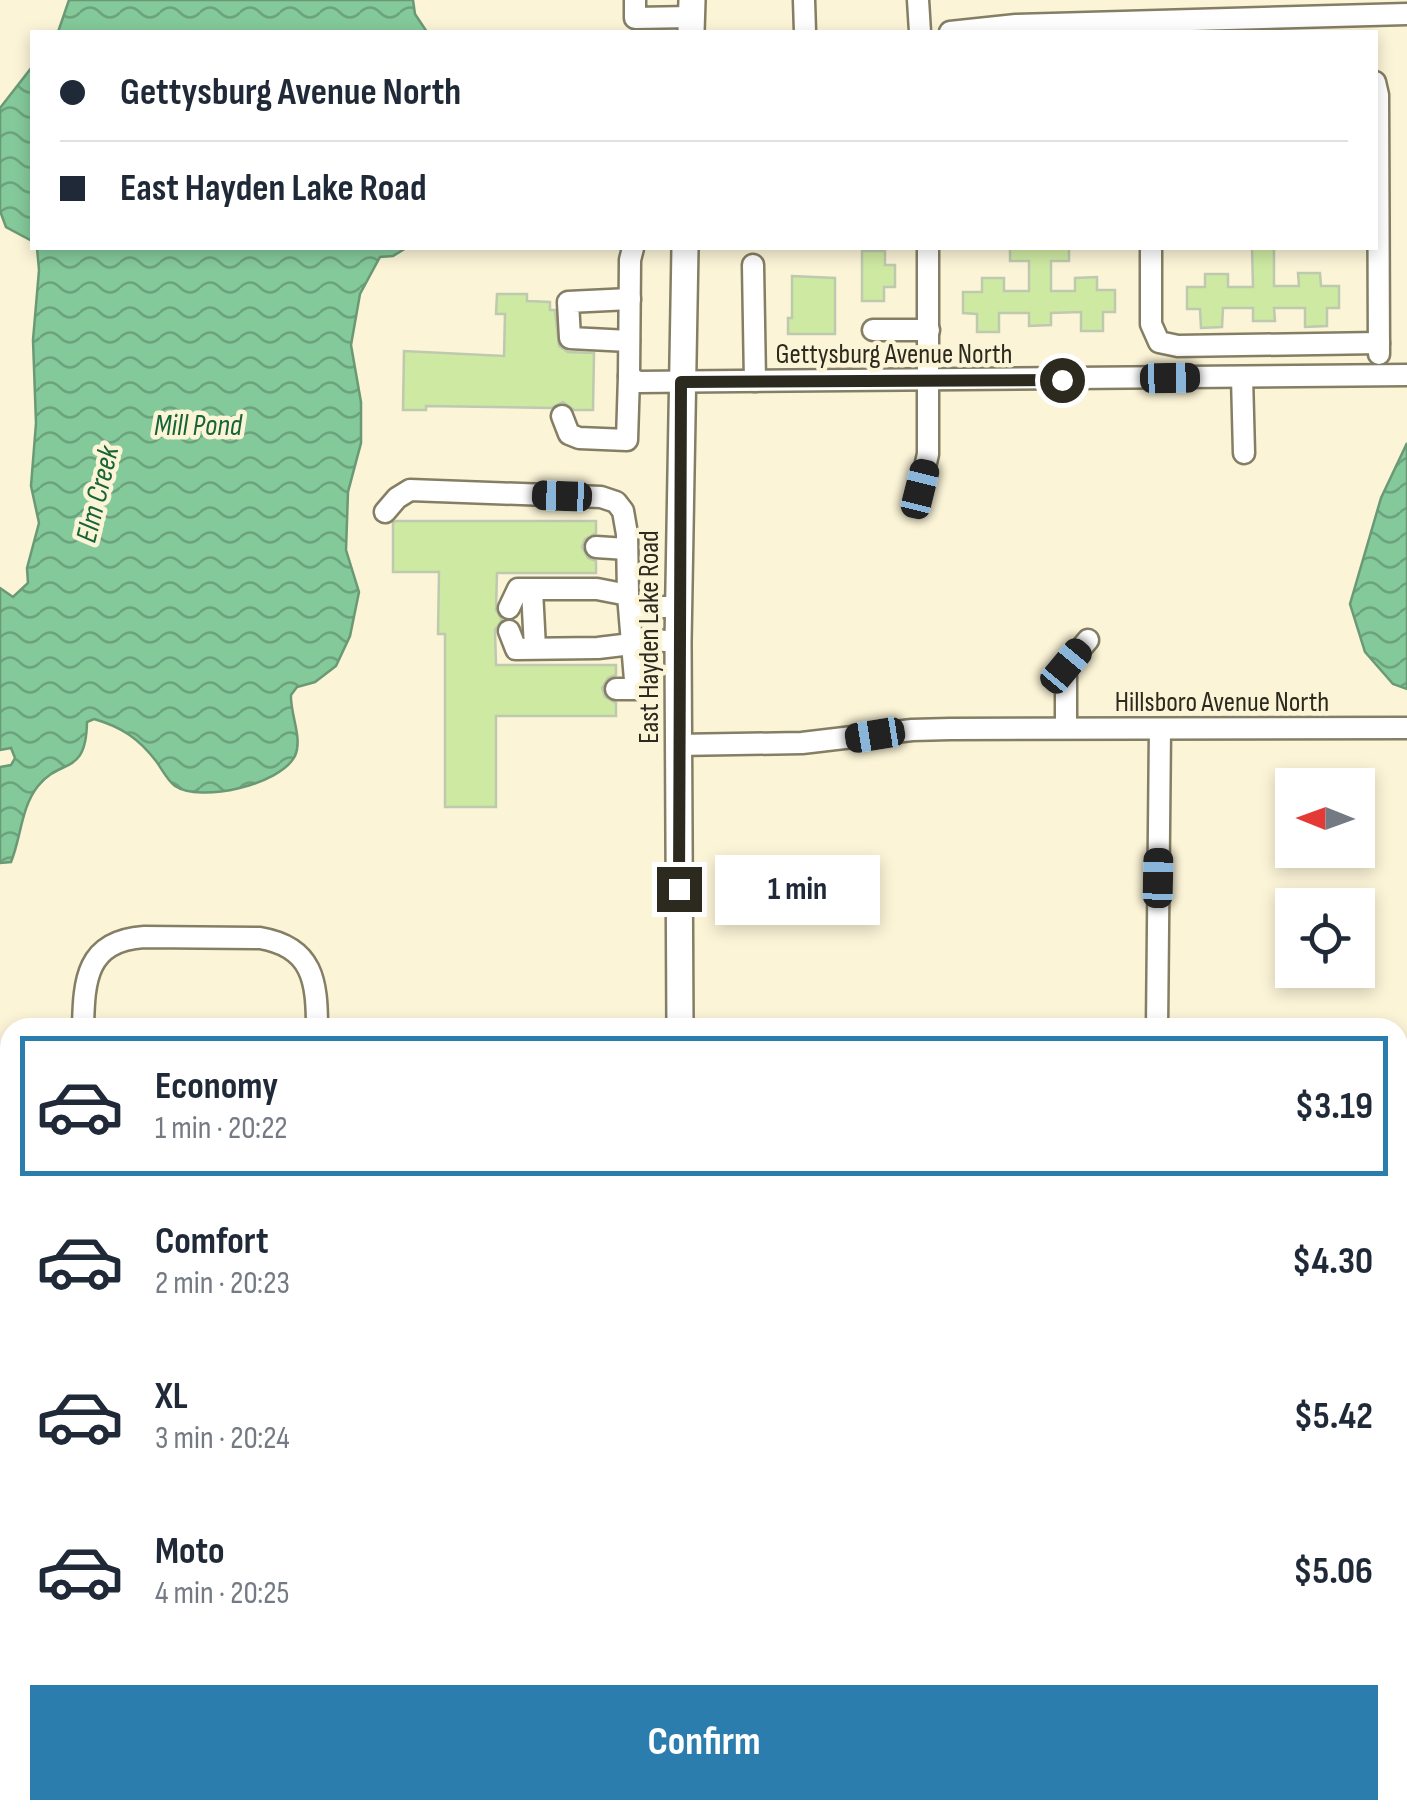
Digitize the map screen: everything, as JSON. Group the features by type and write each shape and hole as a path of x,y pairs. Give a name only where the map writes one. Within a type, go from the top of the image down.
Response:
{"main road":[{"name":"East Hayden Lake Road","path":"680,1018 677,745 684,250"}],"street":[{"path":"635,0 635,18 691,16"},
{"path":"804,0 806,30"},
{"path":"918,0 920,30"},
{"path":"969,30 1016,25 1407,14"},
{"path":"1378,95 1378,375"},
{"path":"562,416 570,434 579,438 628,440 634,250"},
{"path":"920,489 928,454 928,250"},
{"path":"1151,250 1151,324 1159,342 1178,346 1380,343"},
{"path":"754,265 754,381"},
{"path":"629,341 570,338 568,302 630,300"},
{"path":"873,330 929,330"},
{"name":"Gettysburg Avenue North","path":"629,376 638,382 681,382 1407,374"},
{"path":"1242,377 1244,453"},
{"path":"385,512 410,490 601,497 616,502 623,512 628,549 632,641 626,689"},
{"path":"596,547 628,549"},
{"path":"510,608 518,589 598,590 629,600 678,607"},
{"path":"532,590 535,648"},
{"path":"509,630 516,649 678,642"},
{"path":"1066,728 1066,666 1088,640"},
{"name":"Hillsboro Avenue North","path":"677,745 802,743 912,730 1407,728"},
{"path":"1158,1018 1160,729"},
{"path":"83,1018 91,966 103,950 129,938 277,941 306,963 314,979 317,1018"}],"water":[{"path":"69,0 413,0 415,14 426,30 59,30"},
{"path":"30,70 30,240 6,227 0,211 0,108"},
{"name":"Mill Pond","path":"37,250 403,250 380,257 360,294 351,345 361,402 361,443 348,492 346,550 359,592 350,636 336,666 315,682 297,687 291,695 298,742 295,756 287,766 257,783 220,792 187,791 172,784 136,740 94,719 87,722 86,739 77,759 47,777 32,794 11,862 0,863 0,767 11,765 15,758 11,748 0,750 0,588 13,597 28,583 27,568 39,523 31,486 36,423 33,340"},
{"path":"1407,443 1407,689 1393,684 1365,652 1350,604 1381,498"}],"building":[{"path":"1010,250 1069,250 1069,261 1051,261 1051,291 1075,291 1075,278 1097,277 1097,290 1115,290 1115,312 1103,312 1103,331 1081,331 1081,312 1051,313 1051,325 1029,326 1029,313 999,313 999,332 977,332 977,314 963,313 963,292 982,292 982,278 1004,278 1004,291 1029,291 1029,261 1010,261"},
{"path":"1252,250 1274,250 1274,286 1299,286 1298,273 1320,273 1321,286 1339,286 1339,308 1327,308 1327,326 1305,327 1305,308 1274,308 1275,321 1253,321 1253,308 1223,308 1222,327 1201,328 1200,309 1187,309 1187,287 1205,287 1205,274 1228,274 1228,287 1253,287"},
{"path":"862,251 885,251 885,265 895,265 895,287 884,287 884,301 862,301"},
{"path":"792,276 835,278 835,334 788,334"},
{"path":"497,294 527,294 527,301 550,302 550,310 555,310 559,346 568,352 594,353 593,410 574,410 563,402 551,408 426,406 426,410 403,410 404,351 504,356 505,314 496,314"},
{"path":"396,521 596,521 596,533 585,539 582,547 588,558 596,561 596,573 497,573 496,610 502,620 495,630 496,665 616,665 616,675 608,678 602,688 605,697 616,703 616,716 496,716 496,807 445,807 445,634 438,634 439,572 393,572"}],"route":[{"path":"679,889 681,382 1062,380"}],"water label":[{"name":"Elm Creek","path":"97,494"}]}
